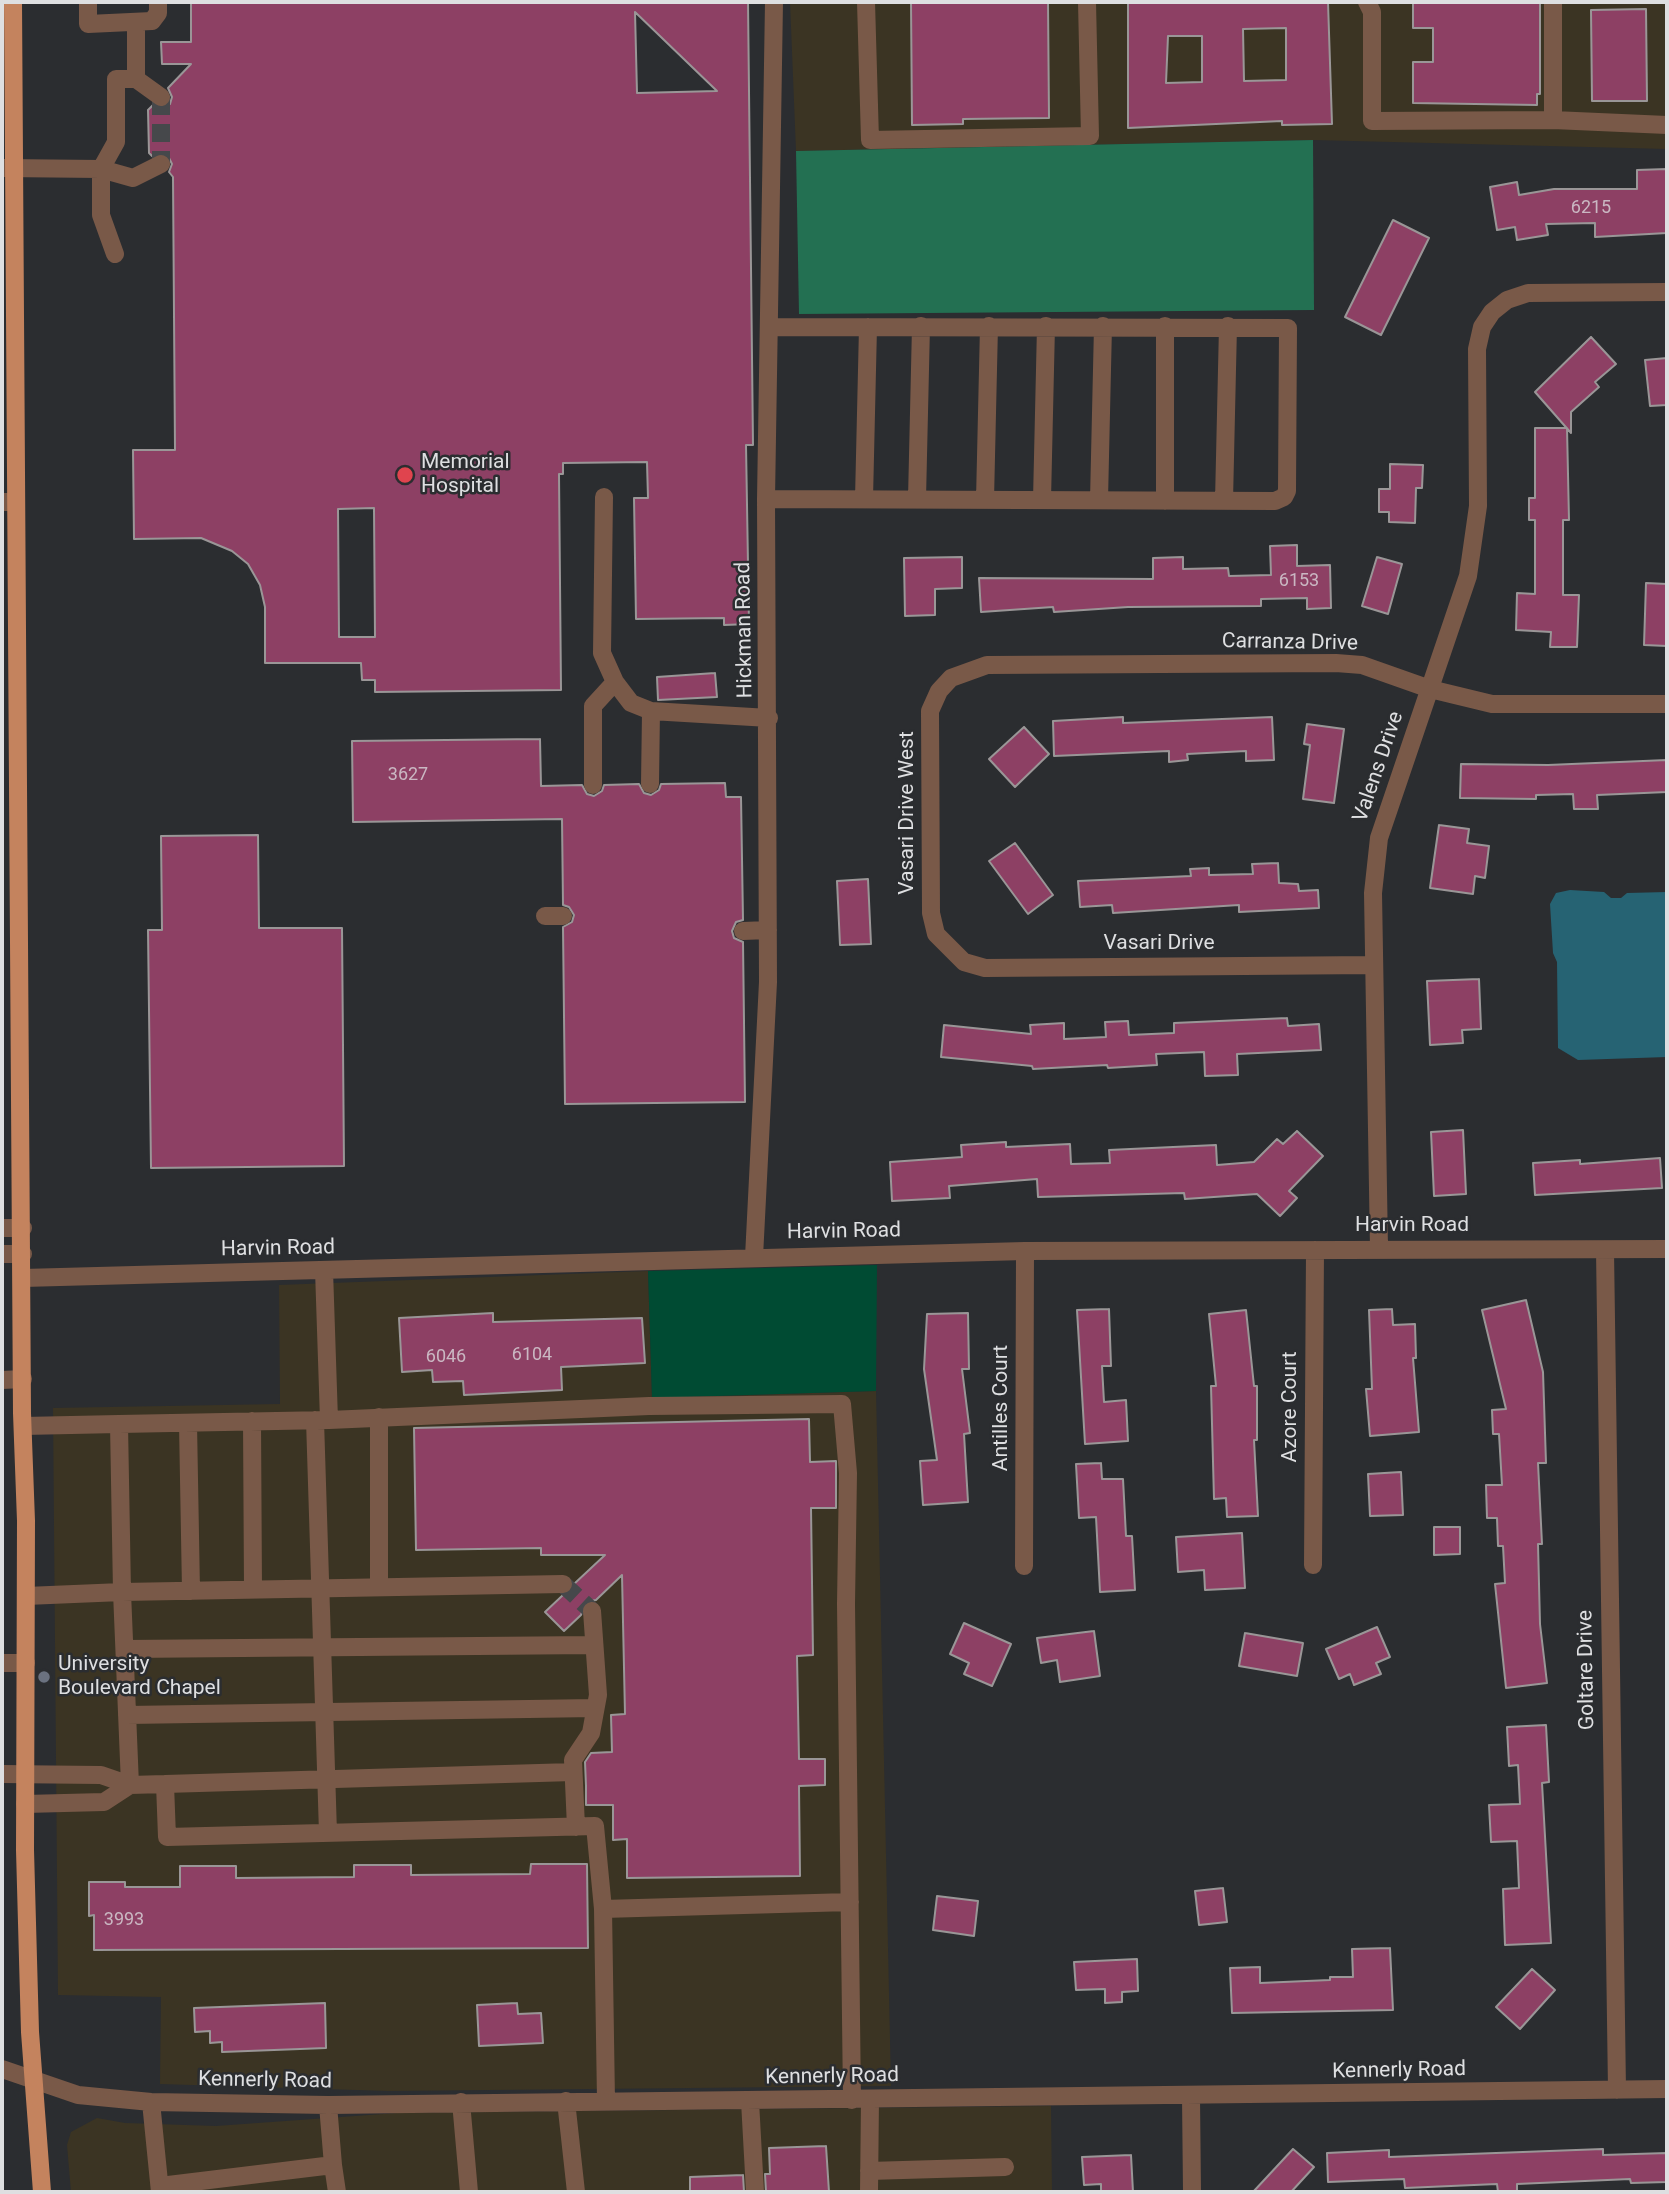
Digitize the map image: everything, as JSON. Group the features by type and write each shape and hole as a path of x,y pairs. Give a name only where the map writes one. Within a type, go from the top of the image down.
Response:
{"main road":[{"path":"13,2 7,168 9,691 23,1228 25,1804 30,2032 42,2192"}],"street":[{"path":"88,2 88,24 136,24 152,21 158,13 158,2"},
{"name":"Hickman Road","path":"754,1257 768,930 766,499 774,2"},
{"path":"866,2 870,139 1090,136 1087,2"},
{"path":"1367,2 1372,12 1372,121 1553,120 1667,125"},
{"path":"1553,2 1553,120"},
{"path":"136,24 136,79"},
{"path":"115,254 101,215 100,169 116,142 116,79 136,79 161,97"},
{"path":"7,168 100,169 133,178 161,164"},
{"name":"Valens Drive","path":"1379,1248 1373,892 1379,838 1388,804 1468,576 1475,540 1477,349 1482,327 1492,312 1507,300 1528,293 1667,292"},
{"path":"917,499 921,326"},
{"path":"985,500 989,326"},
{"path":"1042,500 1046,326"},
{"path":"1099,500 1103,326"},
{"path":"1165,326 1165,501"},
{"path":"1224,501 1228,326"},
{"path":"766,499 1275,501 1284,497 1287,491 1288,328 769,327"},
{"path":"864,499 868,327"},
{"path":"604,497 602,653 615,682 631,703 651,711 769,718"},
{"name":"Carranza Drive","path":"951,678 987,664 1336,663 1362,665 1430,690 1492,704 1667,704"},
{"name":"Vasari Drive West","path":"950,951 936,934 932,914 930,711 939,691 951,678"},
{"path":"593,785 593,706 615,682"},
{"path":"650,784 651,711"},
{"path":"743,931 768,930"},
{"name":"Vasari Drive","path":"950,951 964,962 985,968 1374,965"},
{"path":"2,1228 23,1228"},
{"name":"Harvin Road","path":"23,1278 1025,1251 1667,1249"},
{"name":"Azore Court","path":"1313,1565 1315,1250"},
{"name":"Goltare Drive","path":"1605,1250 1617,2090"},
{"name":"Antilles Court","path":"1024,1566 1025,1251"},
{"path":"2,1254 23,1254"},
{"path":"324,1270 320,1588 328,1833"},
{"path":"2,1380 23,1379"},
{"path":"23,1426 322,1420 649,1406 842,1404 848,1473 846,1604 852,2100"},
{"path":"379,1417 379,1587"},
{"path":"252,1421 253,1590"},
{"path":"188,1423 191,1591"},
{"path":"119,1424 122,1592 130,1785"},
{"path":"26,1596 563,1584"},
{"path":"576,1827 573,1759 591,1733 598,1695 592,1611"},
{"path":"125,1648 594,1645"},
{"path":"2,1663 26,1663"},
{"path":"127,1715 595,1708"},
{"path":"2,1774 101,1775 130,1785 573,1772"},
{"path":"164,1784 167,1837 595,1826 603,1909 606,2101"},
{"path":"25,1804 104,1802 130,1785"},
{"path":"603,1909 850,1902"},
{"name":"Kennerly Road","path":"2,2069 78,2095 151,2102 328,2105 1191,2097 1667,2089"},
{"path":"1191,2097 1192,2192"},
{"path":"869,2192 870,2099"},
{"path":"566,2101 576,2192"},
{"path":"750,2101 755,2192"},
{"path":"151,2102 160,2189 333,2165"},
{"path":"461,2102 469,2192"},
{"path":"328,2105 337,2192"},
{"path":"869,2171 1005,2167"}],"shaded area":[{"path":"790,2 1667,2 1667,149 1313,140 796,151"},
{"path":"648,1271 652,1398 876,1391 891,2086 389,2091 160,2084 161,1997 58,1995 53,1408 280,1404 279,1285"},
{"path":"1051,2106 1052,2192 71,2192 67,2145 71,2132 97,2118 125,2123 216,2126 397,2113"}],"green space":[{"path":"1313,140 1314,310 799,314 796,151"},
{"path":"877,1265 876,1391 652,1398 648,1271"}],"water":[{"path":"1570,890 1604,892 1611,898 1621,898 1627,893 1667,892 1667,1057 1578,1060 1558,1048 1557,962 1553,953 1550,904 1556,893"}],"building":[{"path":"191,2 748,2 753,445 746,445 749,624 724,625 724,618 636,619 634,498 648,498 647,462 563,463 563,474 559,474 561,690 375,692 375,680 362,680 361,663 265,663 265,607 260,585 248,564 232,551 201,538 134,539 133,450 175,450 173,177 169,172 172,164 167,154 152,156 149,153 148,110 153,105 161,108 170,104 172,97 168,88 191,64 162,64 161,42 191,42","holes":["635,12 717,91 637,93","374,508 375,637 339,637 338,509"]},
{"path":"911,2 1048,2 1049,118 963,119 963,124 912,125"},
{"path":"1128,2 1328,2 1332,124 1282,125 1282,121 1128,128","holes":["1286,28 1286,80 1244,81 1243,29","1168,36 1202,36 1202,82 1166,83"]},
{"path":"1413,2 1540,2 1540,94 1537,94 1537,105 1413,103 1413,62 1433,62 1433,28 1413,28"},
{"path":"1646,9 1647,101 1592,101 1591,10"},
{"path":"1667,169 1667,233 1595,237 1595,223 1546,224 1548,235 1517,240 1515,227 1497,230 1490,187 1517,182 1519,195 1554,189 1637,189 1637,170"},
{"path":"1393,220 1429,238 1381,335 1345,317"},
{"path":"1591,337 1616,364 1595,382 1599,387 1571,412 1571,433 1535,392"},
{"path":"1667,358 1667,405 1650,406 1645,360"},
{"path":"1535,428 1567,428 1569,520 1563,520 1563,595 1579,595 1577,647 1550,647 1551,632 1516,630 1517,593 1535,594 1535,520 1529,520 1529,498 1535,498"},
{"path":"1390,464 1423,465 1422,488 1416,488 1415,523 1389,522 1389,512 1379,512 1379,489 1390,489"},
{"path":"1297,545 1297,566 1330,565 1331,608 1307,609 1307,598 1261,599 1261,606 1128,607 1054,612 1053,607 981,612 979,578 1153,579 1153,558 1183,557 1183,569 1228,568 1229,576 1271,575 1270,546"},
{"path":"962,557 962,588 935,589 935,615 905,616 904,558"},
{"path":"1377,557 1402,564 1388,614 1362,606"},
{"path":"1646,583 1667,584 1667,646 1644,645"},
{"path":"715,673 717,697 658,700 657,677"},
{"path":"1123,717 1123,723 1272,717 1274,760 1246,761 1246,751 1187,754 1188,760 1169,762 1169,751 1054,756 1053,721"},
{"path":"1307,724 1344,729 1334,803 1303,799 1310,745 1304,744"},
{"path":"1024,727 1049,754 1015,787 989,759"},
{"path":"540,739 541,786 582,785 587,794 594,796 602,791 604,785 639,784 644,793 651,795 659,790 661,784 725,783 726,797 741,797 743,920 736,922 732,931 734,938 743,942 745,1102 565,1104 563,927 572,922 574,915 569,907 563,905 562,819 353,822 352,741"},
{"path":"1667,760 1667,792 1597,795 1598,809 1574,809 1573,794 1536,795 1536,799 1460,798 1461,764 1548,765"},
{"path":"1439,825 1469,829 1467,843 1489,846 1485,878 1475,876 1473,894 1430,888"},
{"path":"258,835 259,928 342,928 344,1166 151,1168 148,930 162,930 161,836"},
{"path":"1015,843 1053,895 1028,914 989,861"},
{"path":"1278,863 1279,883 1298,884 1299,891 1318,890 1319,908 1239,912 1239,905 1113,913 1112,905 1080,907 1078,881 1191,876 1190,869 1209,868 1209,875 1253,874 1252,864"},
{"path":"868,879 871,944 840,945 837,881"},
{"path":"1479,979 1481,1029 1462,1030 1463,1043 1430,1045 1427,981"},
{"path":"1287,1018 1288,1026 1319,1024 1321,1050 1237,1054 1238,1075 1205,1076 1204,1052 1156,1054 1157,1065 1108,1068 1107,1065 1033,1069 1032,1066 941,1057 944,1025 1031,1034 1030,1025 1064,1023 1064,1039 1106,1037 1105,1022 1128,1021 1129,1035 1174,1033 1174,1023"},
{"path":"1463,1130 1466,1194 1434,1196 1431,1132"},
{"path":"1297,1131 1323,1156 1289,1191 1297,1198 1280,1216 1257,1194 1185,1199 1184,1193 1038,1197 1037,1179 949,1186 950,1198 892,1201 890,1162 962,1157 961,1145 1006,1142 1006,1147 1070,1144 1071,1164 1110,1163 1109,1150 1216,1145 1217,1165 1254,1162 1277,1139 1283,1144"},
{"path":"1660,1158 1662,1188 1535,1195 1533,1163 1580,1160 1580,1164"},
{"path":"1526,1300 1543,1372 1546,1463 1538,1463 1542,1544 1538,1544 1540,1624 1547,1683 1506,1688 1495,1584 1505,1583 1503,1546 1498,1546 1497,1518 1487,1518 1486,1485 1502,1485 1499,1434 1493,1434 1492,1410 1506,1409 1482,1310"},
{"path":"1109,1309 1111,1366 1102,1366 1104,1402 1126,1400 1128,1441 1085,1444 1077,1310"},
{"path":"1392,1309 1393,1325 1415,1324 1416,1358 1413,1358 1419,1432 1370,1436 1366,1389 1372,1389 1369,1310"},
{"path":"1246,1310 1254,1386 1257,1386 1257,1440 1254,1440 1258,1516 1227,1517 1226,1498 1214,1499 1211,1386 1216,1386 1209,1314"},
{"path":"493,1313 493,1322 642,1318 645,1363 561,1367 562,1390 464,1395 463,1381 433,1382 432,1370 402,1372 399,1318"},
{"path":"968,1313 969,1369 962,1369 970,1433 964,1434 968,1502 923,1505 920,1461 937,1460 924,1369 927,1314"},
{"path":"809,1419 810,1462 836,1461 836,1508 811,1508 813,1655 797,1656 799,1759 825,1759 825,1785 799,1786 800,1876 627,1878 627,1839 613,1840 613,1805 586,1805 585,1762 591,1753 612,1752 611,1715 625,1714 622,1575 596,1600 585,1602 581,1615 564,1631 545,1612 563,1595 569,1593 574,1584 605,1555 541,1555 541,1548 416,1550 414,1428"},
{"path":"1101,1463 1102,1479 1123,1479 1126,1536 1132,1536 1135,1590 1100,1592 1096,1517 1079,1518 1076,1464"},
{"path":"1401,1472 1403,1515 1370,1516 1368,1474"},
{"path":"1434,1527 1460,1527 1460,1554 1434,1555"},
{"path":"1242,1533 1245,1588 1205,1590 1204,1570 1178,1572 1176,1537"},
{"path":"964,1623 1011,1644 992,1686 964,1674 969,1663 950,1654"},
{"path":"1377,1627 1390,1657 1376,1663 1381,1674 1354,1685 1350,1674 1339,1679 1326,1649"},
{"path":"1094,1631 1100,1676 1060,1682 1057,1660 1041,1663 1037,1638"},
{"path":"1245,1633 1303,1643 1297,1676 1239,1666"},
{"path":"1546,1725 1549,1782 1542,1783 1551,1943 1505,1945 1503,1889 1519,1888 1517,1841 1491,1842 1489,1805 1520,1804 1518,1765 1509,1766 1507,1727"},
{"path":"531,1864 587,1864 588,1948 94,1950 94,1915 89,1916 89,1882 125,1882 125,1887 180,1887 180,1866 236,1866 236,1878 354,1877 354,1865 411,1865 411,1875 530,1874"},
{"path":"1223,1888 1227,1922 1199,1925 1195,1891"},
{"path":"937,1896 978,1901 974,1936 933,1930"},
{"path":"1390,1948 1393,2010 1232,2013 1230,1968 1260,1967 1260,1983 1330,1980 1330,1977 1353,1977 1352,1949"},
{"path":"1137,1959 1138,1991 1122,1992 1122,2002 1105,2003 1105,1989 1076,1990 1074,1962"},
{"path":"1532,1969 1555,1990 1520,2029 1496,2007"},
{"path":"325,2003 326,2048 222,2052 222,2042 210,2043 210,2031 195,2032 194,2008"},
{"path":"517,2003 518,2014 541,2013 543,2043 479,2046 477,2005"},
{"path":"826,2146 829,2192 766,2192 765,2174 770,2174 769,2148"},
{"path":"1293,2149 1314,2167 1291,2192 1253,2192"},
{"path":"1603,2149 1603,2155 1667,2153 1667,2182 1631,2183 1630,2179 1517,2184 1517,2192 1498,2192 1497,2184 1405,2188 1404,2179 1328,2182 1327,2153 1389,2150 1389,2157"},
{"path":"1131,2155 1133,2192 1101,2192 1101,2184 1084,2185 1082,2157"},
{"path":"743,2175 744,2192 690,2192 690,2177"}],"tunnel":[{"path":"161,97 161,164"},
{"path":"563,1584 592,1611"}],"place":[{"name":"Memorial Hospital","path":"405,475"},
{"name":"University Boulevard Chapel","path":"44,1677"}]}
